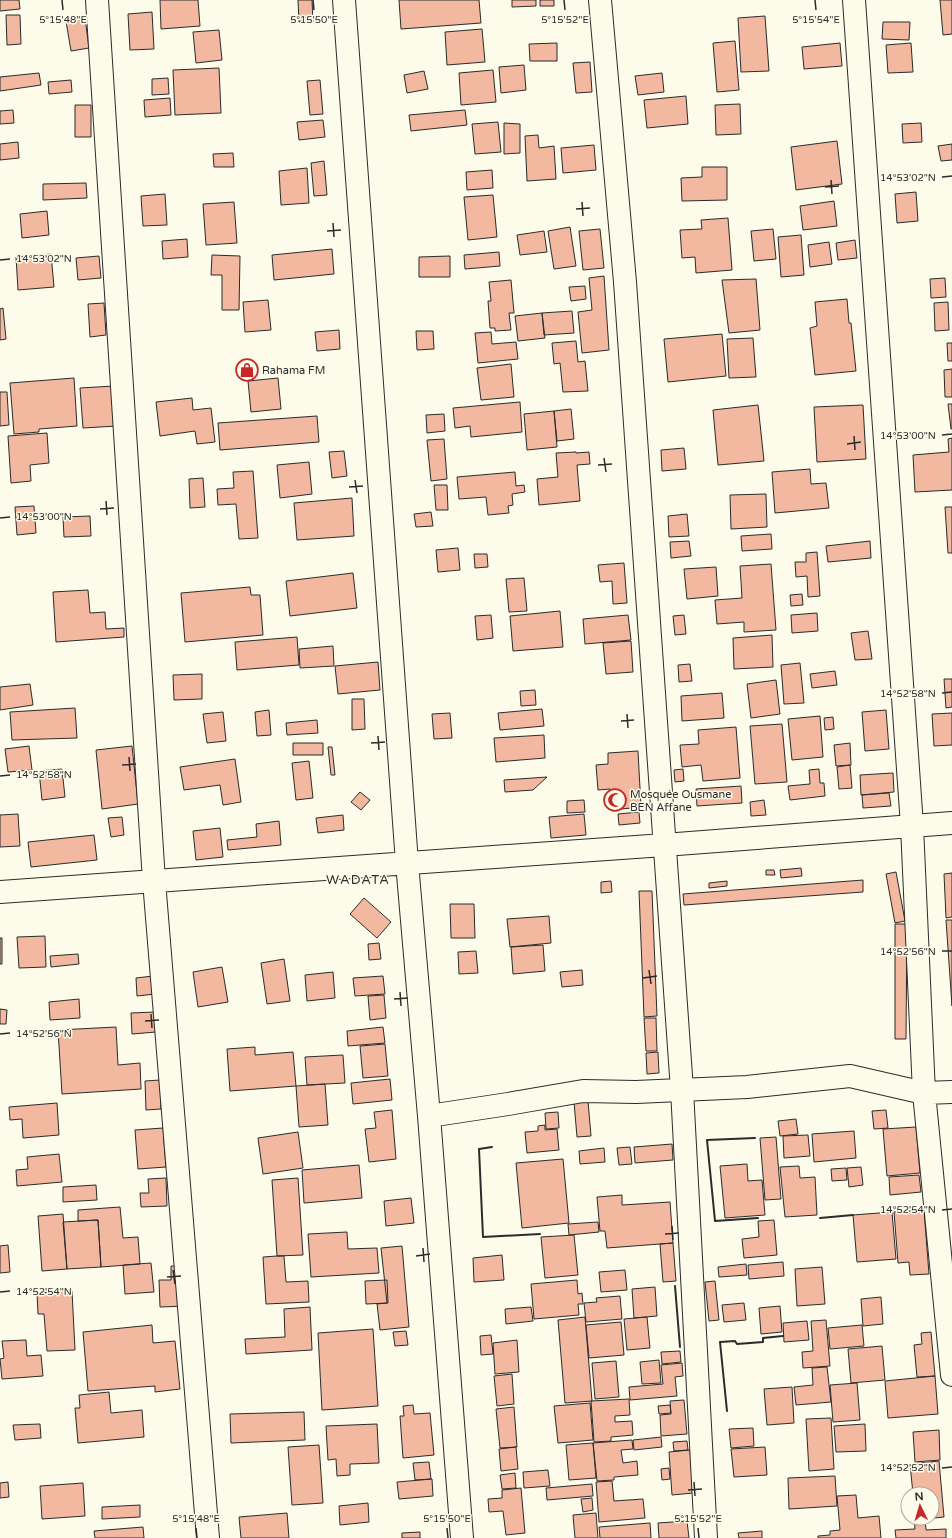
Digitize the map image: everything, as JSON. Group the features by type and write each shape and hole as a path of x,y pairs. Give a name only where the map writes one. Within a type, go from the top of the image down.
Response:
{"street":[{"path":"97,0 154,881 208,1538"},
{"path":"344,0 407,863 429,1116 462,1538"},
{"path":"600,0 626,290 682,1090 706,1538"},
{"path":"854,0 912,826 924,1092 952,1375"},
{"path":"0,892 952,824"},
{"path":"429,1116 583,1091 636,1092 746,1087 850,1076 924,1092 952,1092"}],"building":[{"path":"0,0 19,0 20,9 0,11"},
{"path":"160,0 198,0 200,26 161,29"},
{"path":"298,0 312,0 313,22 299,22"},
{"path":"399,0 479,0 481,23 401,29"},
{"path":"512,0 536,0 536,6 512,7"},
{"path":"540,0 554,0 554,6 540,6"},
{"path":"940,0 952,0 952,34 943,35"},
{"path":"152,12 154,49 130,50 128,14"},
{"path":"6,15 20,15 21,44 7,45"},
{"path":"765,16 769,71 741,72 738,18"},
{"path":"85,18 89,48 71,51 66,21"},
{"path":"883,22 910,22 909,40 882,39"},
{"path":"482,29 485,62 447,65 445,32"},
{"path":"219,30 222,60 196,63 193,32"},
{"path":"735,41 739,90 717,92 713,43"},
{"path":"557,43 557,61 530,61 529,44"},
{"path":"840,43 842,66 804,69 802,47"},
{"path":"911,43 913,72 888,73 886,45"},
{"path":"590,62 592,92 576,93 573,63"},
{"path":"524,65 526,90 501,93 499,67"},
{"path":"219,68 221,113 175,115 173,70"},
{"path":"493,70 496,102 461,105 459,73"},
{"path":"424,71 428,89 407,93 404,75"},
{"path":"39,73 41,85 0,91 0,77"},
{"path":"662,73 664,92 638,95 635,76"},
{"path":"168,78 169,94 152,95 152,79"},
{"path":"71,80 72,92 49,94 48,82"},
{"path":"320,80 323,114 310,115 307,81"},
{"path":"686,96 688,124 647,128 644,100"},
{"path":"170,98 171,115 145,117 144,100"},
{"path":"740,104 741,134 716,135 715,105"},
{"path":"75,105 91,105 91,137 75,137"},
{"path":"13,110 14,123 0,124 0,111"},
{"path":"465,110 467,125 411,131 409,115"},
{"path":"323,120 325,137 299,140 297,122"},
{"path":"498,122 501,152 475,154 472,124"},
{"path":"504,123 520,124 520,153 504,154"},
{"path":"921,123 922,142 903,143 902,124"},
{"path":"538,135 539,148 554,146 556,179 527,181 525,136"},
{"path":"837,141 842,184 796,190 791,147"},
{"path":"18,142 19,158 0,160 0,144"},
{"path":"952,144 952,160 941,161 938,146"},
{"path":"594,145 596,170 563,173 561,148"},
{"path":"233,153 234,167 214,167 213,154"},
{"path":"324,161 327,195 314,196 311,163"},
{"path":"702,167 727,167 727,200 682,201 681,178 702,177"},
{"path":"307,168 309,203 281,205 279,171"},
{"path":"492,170 493,188 467,190 466,172"},
{"path":"86,183 87,198 43,200 43,184"},
{"path":"916,192 918,221 897,223 895,194"},
{"path":"165,194 167,225 143,226 141,196"},
{"path":"493,195 497,237 468,240 464,197"},
{"path":"834,201 837,226 803,230 800,206"},
{"path":"234,202 237,243 206,245 203,204"},
{"path":"47,211 49,235 22,238 20,214"},
{"path":"728,218 732,270 696,273 695,257 682,258 680,230 702,229 701,220"},
{"path":"570,227 576,266 554,269 548,231"},
{"path":"600,229 604,268 583,270 579,231"},
{"path":"773,229 776,259 754,261 751,231"},
{"path":"544,231 547,252 520,255 517,235"},
{"path":"801,235 804,275 781,277 778,237"},
{"path":"187,239 188,257 163,259 162,241"},
{"path":"855,240 857,258 838,260 836,243"},
{"path":"829,242 832,264 810,267 808,245"},
{"path":"332,249 334,274 274,280 272,255"},
{"path":"499,252 500,266 465,269 464,255"},
{"path":"51,254 54,287 18,290 16,257"},
{"path":"212,255 240,256 239,310 222,310 222,275 211,275"},
{"path":"99,256 101,278 78,280 76,258"},
{"path":"450,256 450,277 419,277 419,257"},
{"path":"604,276 609,350 582,353 578,312 592,310 589,278"},
{"path":"945,278 946,297 931,298 930,279"},
{"path":"756,279 760,330 729,333 722,280"},
{"path":"511,280 514,313 509,313 511,330 495,331 495,328 490,328 488,301 491,301 489,282"},
{"path":"585,286 586,299 571,301 569,287"},
{"path":"847,299 856,371 815,375 810,328 817,326 815,302"},
{"path":"268,300 271,330 245,332 243,302"},
{"path":"948,302 949,330 935,331 934,303"},
{"path":"104,303 106,335 90,337 88,304"},
{"path":"3,308 6,339 0,340 0,309"},
{"path":"572,311 574,333 544,335 542,313"},
{"path":"542,313 545,338 518,341 515,316"},
{"path":"339,330 340,349 317,351 315,332"},
{"path":"416,331 433,331 434,349 417,350"},
{"path":"491,332 492,344 516,342 518,359 478,363 475,333"},
{"path":"722,334 726,376 668,382 664,339"},
{"path":"753,338 756,377 729,378 727,339"},
{"path":"576,341 578,362 585,361 588,391 563,392 560,363 554,364 552,343"},
{"path":"947,343 952,343 952,361 948,361"},
{"path":"511,364 514,397 481,400 477,368"},
{"path":"952,369 952,397 945,397 944,370"},
{"path":"74,378 77,426 39,429 39,432 14,434 10,383"},
{"path":"278,378 281,409 251,412 248,381"},
{"path":"114,386 117,426 83,428 80,388"},
{"path":"0,392 7,392 9,425 0,426"},
{"path":"192,398 193,410 211,408 215,442 197,444 195,431 160,436 156,402"},
{"path":"520,402 522,432 471,437 470,426 455,428 453,408"},
{"path":"948,404 952,404 952,429 951,429"},
{"path":"758,405 764,461 718,465 713,410"},
{"path":"863,405 866,459 817,462 814,407"},
{"path":"571,409 574,439 557,441 554,411"},
{"path":"554,411 557,447 527,450 524,414"},
{"path":"444,414 445,431 427,433 426,415"},
{"path":"317,416 319,442 220,450 218,423"},
{"path":"47,433 49,463 30,465 31,481 11,483 8,436"},
{"path":"952,438 952,490 915,492 913,455 949,452 948,439"},
{"path":"444,439 447,479 431,481 427,440"},
{"path":"684,448 686,469 662,471 661,450"},
{"path":"344,451 347,476 332,478 329,452"},
{"path":"589,452 590,464 577,465 580,501 539,505 537,479 558,477 556,453"},
{"path":"309,462 312,494 280,498 277,465"},
{"path":"810,469 811,484 826,483 829,508 775,513 772,472"},
{"path":"253,471 258,538 239,539 236,504 218,505 217,489 234,488 233,472"},
{"path":"515,472 516,486 524,485 525,492 512,494 513,505 508,506 509,513 488,515 486,497 459,499 457,477"},
{"path":"203,478 205,507 190,508 189,479"},
{"path":"434,485 447,485 448,510 436,510"},
{"path":"766,494 767,527 731,529 730,495"},
{"path":"352,498 354,536 297,540 294,503"},
{"path":"34,506 36,533 17,535 15,507"},
{"path":"945,507 952,507 952,553 948,553"},
{"path":"431,512 433,526 416,527 414,514"},
{"path":"687,514 689,536 669,537 668,516"},
{"path":"90,516 91,536 64,537 63,517"},
{"path":"771,534 772,549 742,551 741,536"},
{"path":"689,541 691,556 671,558 670,542"},
{"path":"870,541 871,558 828,562 826,546"},
{"path":"458,548 460,570 438,572 436,550"},
{"path":"817,552 820,596 808,597 807,576 796,577 795,562 806,562 806,553"},
{"path":"474,554 487,554 488,567 475,568"},
{"path":"624,563 627,603 613,604 612,581 600,582 598,565"},
{"path":"771,564 776,630 744,632 744,622 717,624 715,600 742,598 740,566"},
{"path":"716,567 718,596 687,599 684,569"},
{"path":"353,573 357,608 290,616 286,581"},
{"path":"524,578 527,611 509,612 506,579"},
{"path":"250,587 251,595 260,595 263,635 185,642 181,593"},
{"path":"88,590 90,613 105,612 106,629 124,628 124,637 56,642 53,592"},
{"path":"802,594 803,605 791,606 790,595"},
{"path":"560,611 563,647 513,651 510,616"},
{"path":"817,613 818,631 792,633 791,615"},
{"path":"491,615 493,638 477,640 475,616"},
{"path":"628,615 631,640 585,644 583,619"},
{"path":"684,615 686,634 675,635 673,616"},
{"path":"868,631 872,659 855,660 851,633"},
{"path":"772,635 773,667 734,669 733,638"},
{"path":"297,637 299,665 237,670 235,642"},
{"path":"631,641 633,672 606,674 603,643"},
{"path":"333,646 334,666 300,668 299,649"},
{"path":"378,662 380,690 338,694 335,666"},
{"path":"800,663 804,703 784,704 781,665"},
{"path":"690,664 692,681 679,682 678,665"},
{"path":"835,671 837,685 812,688 810,674"},
{"path":"202,674 202,699 174,700 173,675"},
{"path":"944,679 952,679 952,707 946,708"},
{"path":"776,680 780,714 751,718 747,684"},
{"path":"30,684 33,705 0,710 0,687"},
{"path":"535,690 536,705 521,706 520,691"},
{"path":"722,693 724,718 682,721 681,696"},
{"path":"352,699 364,699 365,729 352,730"},
{"path":"75,708 77,738 12,740 10,712"},
{"path":"542,709 544,726 500,730 498,713"},
{"path":"269,710 271,735 257,736 255,712"},
{"path":"886,710 889,749 865,751 862,712"},
{"path":"223,712 226,741 207,743 203,714"},
{"path":"450,713 452,738 434,739 432,714"},
{"path":"952,713 952,745 934,746 932,714"},
{"path":"820,716 823,757 792,760 788,719"},
{"path":"833,717 834,729 825,730 824,718"},
{"path":"317,720 318,733 287,735 286,723"},
{"path":"782,724 787,782 755,784 750,726"},
{"path":"736,727 740,778 703,781 701,765 682,767 680,745 699,744 698,730"},
{"path":"544,735 545,758 496,762 494,738"},
{"path":"293,743 323,743 323,755 293,755"},
{"path":"850,743 851,765 836,766 834,745"},
{"path":"29,746 32,770 8,772 5,749"},
{"path":"132,746 138,804 102,809 96,750"},
{"path":"328,747 332,747 335,775 331,775"},
{"path":"638,751 641,807 611,810 610,789 598,790 596,765 608,764 608,753"},
{"path":"235,759 241,802 223,805 220,785 184,790 180,767"},
{"path":"309,761 313,798 296,800 292,763"},
{"path":"850,765 852,788 839,789 837,767"},
{"path":"62,769 65,797 42,800 39,771"},
{"path":"683,769 684,781 675,782 674,770"},
{"path":"819,769 820,783 824,783 825,796 790,800 788,786 810,784 809,770"},
{"path":"893,773 894,792 861,795 860,775"},
{"path":"547,777 533,790 505,792 504,780"},
{"path":"741,786 742,803 697,806 696,789"},
{"path":"360,792 370,800 361,810 351,802"},
{"path":"889,793 891,806 863,808 862,795"},
{"path":"584,800 585,812 567,813 567,801"},
{"path":"764,800 766,815 751,816 750,802"},
{"path":"639,812 640,823 619,825 618,814"},
{"path":"18,814 20,846 0,847 0,815"},
{"path":"584,814 586,835 551,838 549,817"},
{"path":"343,815 344,830 318,833 316,818"},
{"path":"122,817 124,835 111,837 108,818"},
{"path":"279,821 281,845 228,850 227,840 257,837 256,824"},
{"path":"220,828 223,857 196,860 193,831"},
{"path":"94,835 97,860 31,867 28,842"},
{"path":"801,868 802,876 781,878 780,870"},
{"path":"766,870 774,870 775,875 766,875"},
{"path":"896,872 905,921 895,923 886,874"},
{"path":"952,873 952,917 946,918 944,874"},
{"path":"863,880 863,892 684,905 683,894"},
{"path":"611,881 612,892 601,893 601,882"},
{"path":"727,881 727,886 709,888 709,883"},
{"path":"639,891 652,891 657,1016 644,1017"},
{"path":"364,898 391,922 377,938 350,914"},
{"path":"450,904 474,904 475,938 451,938"},
{"path":"549,916 551,943 510,947 507,919"},
{"path":"946,920 952,920 952,1006"},
{"path":"895,924 907,924 906,1039 895,1039"},
{"path":"45,936 46,967 19,968 17,937"},
{"path":"0,938 2,938 2,964 0,964"},
{"path":"379,943 381,959 369,960 368,944"},
{"path":"543,945 545,971 513,974 511,947"},
{"path":"476,951 478,973 459,974 458,952"},
{"path":"78,954 79,964 51,967 50,956"},
{"path":"284,959 290,1001 267,1004 261,963"},
{"path":"222,967 228,1002 198,1007 193,972"},
{"path":"582,970 583,985 562,987 560,972"},
{"path":"333,972 335,998 307,1001 305,975"},
{"path":"153,976 155,994 137,996 136,978"},
{"path":"383,976 385,994 355,996 353,978"},
{"path":"384,995 386,1018 370,1020 368,996"},
{"path":"79,999 80,1018 50,1020 49,1002"},
{"path":"0,1009 7,1010 6,1024 0,1024"},
{"path":"155,1012 156,1032 132,1034 131,1013"},
{"path":"644,1018 656,1018 657,1051 646,1051"},
{"path":"116,1027 118,1065 140,1063 141,1089 62,1094 58,1030"},
{"path":"383,1027 385,1043 348,1046 347,1031"},
{"path":"385,1044 388,1076 363,1078 360,1046"},
{"path":"255,1047 255,1055 293,1052 296,1086 230,1091 227,1049"},
{"path":"658,1052 659,1073 647,1074 646,1053"},
{"path":"343,1055 345,1083 307,1085 305,1057"},
{"path":"390,1079 392,1100 353,1104 351,1083"},
{"path":"160,1080 161,1109 146,1110 145,1081"},
{"path":"325,1084 328,1125 299,1127 296,1086"},
{"path":"588,1101 591,1136 577,1137 574,1102"},
{"path":"57,1103 59,1135 23,1138 22,1119 10,1120 9,1107"},
{"path":"392,1110 396,1159 369,1162 365,1129 376,1128 374,1112"},
{"path":"886,1110 888,1128 874,1129 872,1111"},
{"path":"558,1112 559,1128 546,1129 545,1113"},
{"path":"796,1119 798,1134 780,1136 778,1121"},
{"path":"545,1125 545,1130 557,1129 559,1150 527,1153 525,1132 538,1131 538,1126"},
{"path":"916,1127 920,1173 887,1176 883,1129"},
{"path":"163,1128 166,1167 138,1169 135,1130"},
{"path":"854,1131 856,1158 814,1162 812,1134"},
{"path":"298,1132 303,1168 263,1174 258,1138"},
{"path":"808,1135 810,1156 784,1158 783,1136"},
{"path":"776,1137 781,1199 765,1200 760,1138"},
{"path":"672,1144 673,1160 635,1163 634,1147"},
{"path":"630,1147 632,1164 619,1165 617,1148"},
{"path":"604,1148 605,1162 580,1164 579,1151"},
{"path":"59,1154 62,1182 17,1186 16,1170 28,1169 27,1157"},
{"path":"563,1159 569,1223 522,1228 516,1163"},
{"path":"747,1164 748,1181 762,1180 765,1215 725,1218 720,1166"},
{"path":"359,1165 362,1198 304,1203 302,1170"},
{"path":"799,1166 800,1178 815,1177 817,1215 785,1217 780,1167"},
{"path":"861,1167 863,1185 849,1187 847,1168"},
{"path":"846,1168 847,1180 832,1181 831,1169"},
{"path":"919,1175 921,1192 890,1195 889,1177"},
{"path":"166,1178 167,1206 141,1207 140,1193 149,1193 148,1179"},
{"path":"298,1178 303,1255 277,1256 272,1180"},
{"path":"96,1185 97,1200 63,1202 63,1187"},
{"path":"622,1195 622,1205 670,1202 673,1243 607,1248 605,1231 600,1231 597,1197"},
{"path":"411,1198 414,1223 386,1226 384,1201"},
{"path":"120,1207 123,1238 138,1237 140,1264 101,1267 98,1220 78,1221 78,1210"},
{"path":"924,1210 929,1274 910,1275 909,1262 898,1263 894,1212"},
{"path":"892,1212 896,1259 857,1262 853,1215"},
{"path":"63,1214 67,1269 42,1271 38,1216"},
{"path":"98,1220 101,1267 67,1269 63,1222"},
{"path":"774,1220 777,1255 744,1258 742,1239 759,1237 758,1221"},
{"path":"598,1222 599,1232 569,1235 568,1224"},
{"path":"347,1232 348,1249 377,1248 379,1273 311,1277 308,1234"},
{"path":"574,1235 578,1275 545,1278 541,1237"},
{"path":"673,1243 676,1281 663,1282 660,1244"},
{"path":"8,1245 10,1272 0,1273 0,1246"},
{"path":"402,1246 409,1327 380,1330 377,1304 387,1303 381,1248"},
{"path":"502,1255 504,1280 474,1282 473,1258"},
{"path":"284,1256 286,1282 308,1281 309,1302 266,1304 263,1257"},
{"path":"783,1262 784,1276 749,1279 748,1265"},
{"path":"151,1263 154,1292 125,1294 123,1265"},
{"path":"746,1264 747,1275 719,1277 718,1267"},
{"path":"171,1266 185,1266 187,1306 160,1307 159,1280 171,1280"},
{"path":"822,1267 825,1304 797,1306 795,1269"},
{"path":"625,1270 627,1290 601,1292 599,1272"},
{"path":"387,1280 388,1303 366,1304 365,1281"},
{"path":"577,1280 578,1294 582,1293 583,1304 578,1304 579,1315 534,1319 531,1284"},
{"path":"715,1281 719,1320 709,1321 705,1282"},
{"path":"655,1287 657,1316 634,1318 632,1289"},
{"path":"72,1291 75,1350 47,1351 44,1314 38,1314 37,1293"},
{"path":"620,1296 622,1319 586,1322 584,1303 597,1302 596,1298"},
{"path":"881,1297 883,1324 863,1326 861,1299"},
{"path":"744,1303 746,1320 724,1322 722,1305"},
{"path":"780,1306 782,1332 761,1334 759,1308"},
{"path":"310,1307 312,1350 246,1354 245,1339 285,1337 284,1309"},
{"path":"531,1307 533,1321 506,1324 505,1309"},
{"path":"585,1317 592,1401 565,1403 558,1320"},
{"path":"647,1317 650,1348 627,1350 624,1319"},
{"path":"826,1320 830,1366 803,1368 802,1352 813,1351 811,1321"},
{"path":"807,1321 809,1340 784,1342 783,1323"},
{"path":"621,1322 624,1355 589,1358 586,1325"},
{"path":"152,1325 153,1343 175,1341 180,1389 155,1392 155,1386 88,1391 83,1332"},
{"path":"862,1325 864,1346 830,1349 828,1328"},
{"path":"373,1329 378,1406 322,1410 318,1333"},
{"path":"406,1331 408,1345 395,1346 393,1332"},
{"path":"931,1332 935,1376 917,1377 914,1345 922,1344 921,1333"},
{"path":"491,1335 493,1354 481,1355 480,1336"},
{"path":"26,1340 27,1356 41,1355 43,1376 2,1379 0,1359 4,1358 2,1341"},
{"path":"517,1340 519,1372 495,1374 493,1343"},
{"path":"882,1346 885,1380 851,1383 848,1349"},
{"path":"680,1351 681,1362 662,1364 661,1352"},
{"path":"659,1360 661,1383 642,1384 640,1362"},
{"path":"616,1361 619,1397 595,1399 592,1363"},
{"path":"682,1363 683,1376 675,1377 677,1396 630,1400 629,1387 663,1384 661,1365"},
{"path":"827,1367 831,1402 796,1405 794,1387 813,1385 812,1368"},
{"path":"512,1374 514,1404 497,1406 494,1376"},
{"path":"935,1376 938,1414 888,1418 885,1381"},
{"path":"857,1383 860,1420 833,1422 830,1385"},
{"path":"792,1387 794,1423 767,1425 764,1389"},
{"path":"109,1392 111,1413 142,1410 144,1437 78,1443 75,1408 80,1408 79,1395"},
{"path":"629,1399 630,1415 615,1416 615,1422 632,1421 633,1435 611,1437 611,1441 594,1442 591,1401"},
{"path":"684,1400 687,1434 661,1436 660,1415 671,1414 670,1401"},
{"path":"590,1403 593,1440 558,1443 554,1406"},
{"path":"413,1405 414,1414 430,1413 434,1455 403,1458 400,1416 404,1416 403,1406"},
{"path":"670,1405 671,1413 659,1414 658,1406"},
{"path":"514,1407 517,1447 500,1448 496,1409"},
{"path":"304,1412 305,1440 231,1443 230,1414"},
{"path":"831,1418 834,1469 809,1471 806,1419"},
{"path":"40,1424 41,1438 15,1440 13,1425"},
{"path":"377,1424 379,1463 350,1464 350,1475 337,1476 336,1459 328,1460 326,1426"},
{"path":"865,1424 866,1451 836,1452 834,1426"},
{"path":"753,1428 754,1446 731,1448 729,1429"},
{"path":"939,1430 940,1460 915,1462 913,1432"},
{"path":"661,1437 662,1447 634,1450 633,1440"},
{"path":"632,1440 633,1449 621,1450 623,1463 637,1461 638,1475 614,1477 614,1480 597,1481 593,1443"},
{"path":"687,1441 688,1450 674,1451 673,1442"},
{"path":"593,1443 596,1478 569,1480 566,1445"},
{"path":"319,1445 323,1503 292,1505 288,1447"},
{"path":"516,1447 518,1469 501,1471 499,1449"},
{"path":"765,1447 767,1475 734,1477 731,1449"},
{"path":"690,1450 693,1493 672,1495 669,1452"},
{"path":"939,1461 944,1517 940,1517 940,1486 912,1486 910,1464"},
{"path":"429,1462 431,1479 415,1480 413,1463"},
{"path":"669,1468 670,1479 662,1480 661,1469"},
{"path":"548,1470 550,1486 524,1488 523,1472"},
{"path":"515,1473 516,1488 502,1489 500,1475"},
{"path":"835,1476 837,1506 789,1509 788,1478"},
{"path":"432,1479 433,1496 399,1499 397,1482"},
{"path":"612,1481 614,1501 643,1499 645,1518 599,1522 596,1482"},
{"path":"8,1482 9,1497 0,1498 0,1483"},
{"path":"83,1483 85,1516 42,1519 40,1486"},
{"path":"592,1484 593,1496 547,1500 546,1488"},
{"path":"521,1488 525,1533 506,1535 503,1511 489,1512 488,1499 502,1498 502,1490"},
{"path":"856,1495 858,1518 879,1516 881,1538 818,1538 818,1536 830,1535 830,1531 840,1530 837,1496"},
{"path":"592,1498 593,1510 583,1512 581,1499"},
{"path":"368,1503 369,1522 340,1525 339,1506"},
{"path":"140,1505 140,1517 102,1519 102,1507"},
{"path":"287,1513 289,1538 241,1538 239,1517"},
{"path":"596,1513 598,1538 575,1538 573,1515"},
{"path":"687,1521 689,1538 659,1538 658,1523"},
{"path":"650,1523 651,1538 600,1538 599,1527"},
{"path":"915,1526 926,1526 926,1530 946,1529 946,1538 896,1538 895,1530 915,1529"},
{"path":"143,1527 144,1538 95,1538 94,1531"},
{"path":"762,1531 762,1538 739,1538 738,1533"},
{"path":"420,1532 420,1538 402,1538 402,1533"}],"wall":[{"path":"755,1138 707,1140 715,1221 758,1218"},
{"path":"492,1147 479,1149 483,1237 540,1234"},
{"path":"820,1218 853,1215"},
{"path":"675,1286 680,1347"},
{"path":"727,1411 720,1342 735,1341 737,1344 763,1342 763,1338 783,1336"}],"place":[{"name":"Rahama FM","path":"247,370"},
{"name":"Mosquée Ousmane BEN Affane","path":"615,800"}],"district":[{"name":"WADATA","path":"358,880"}]}
